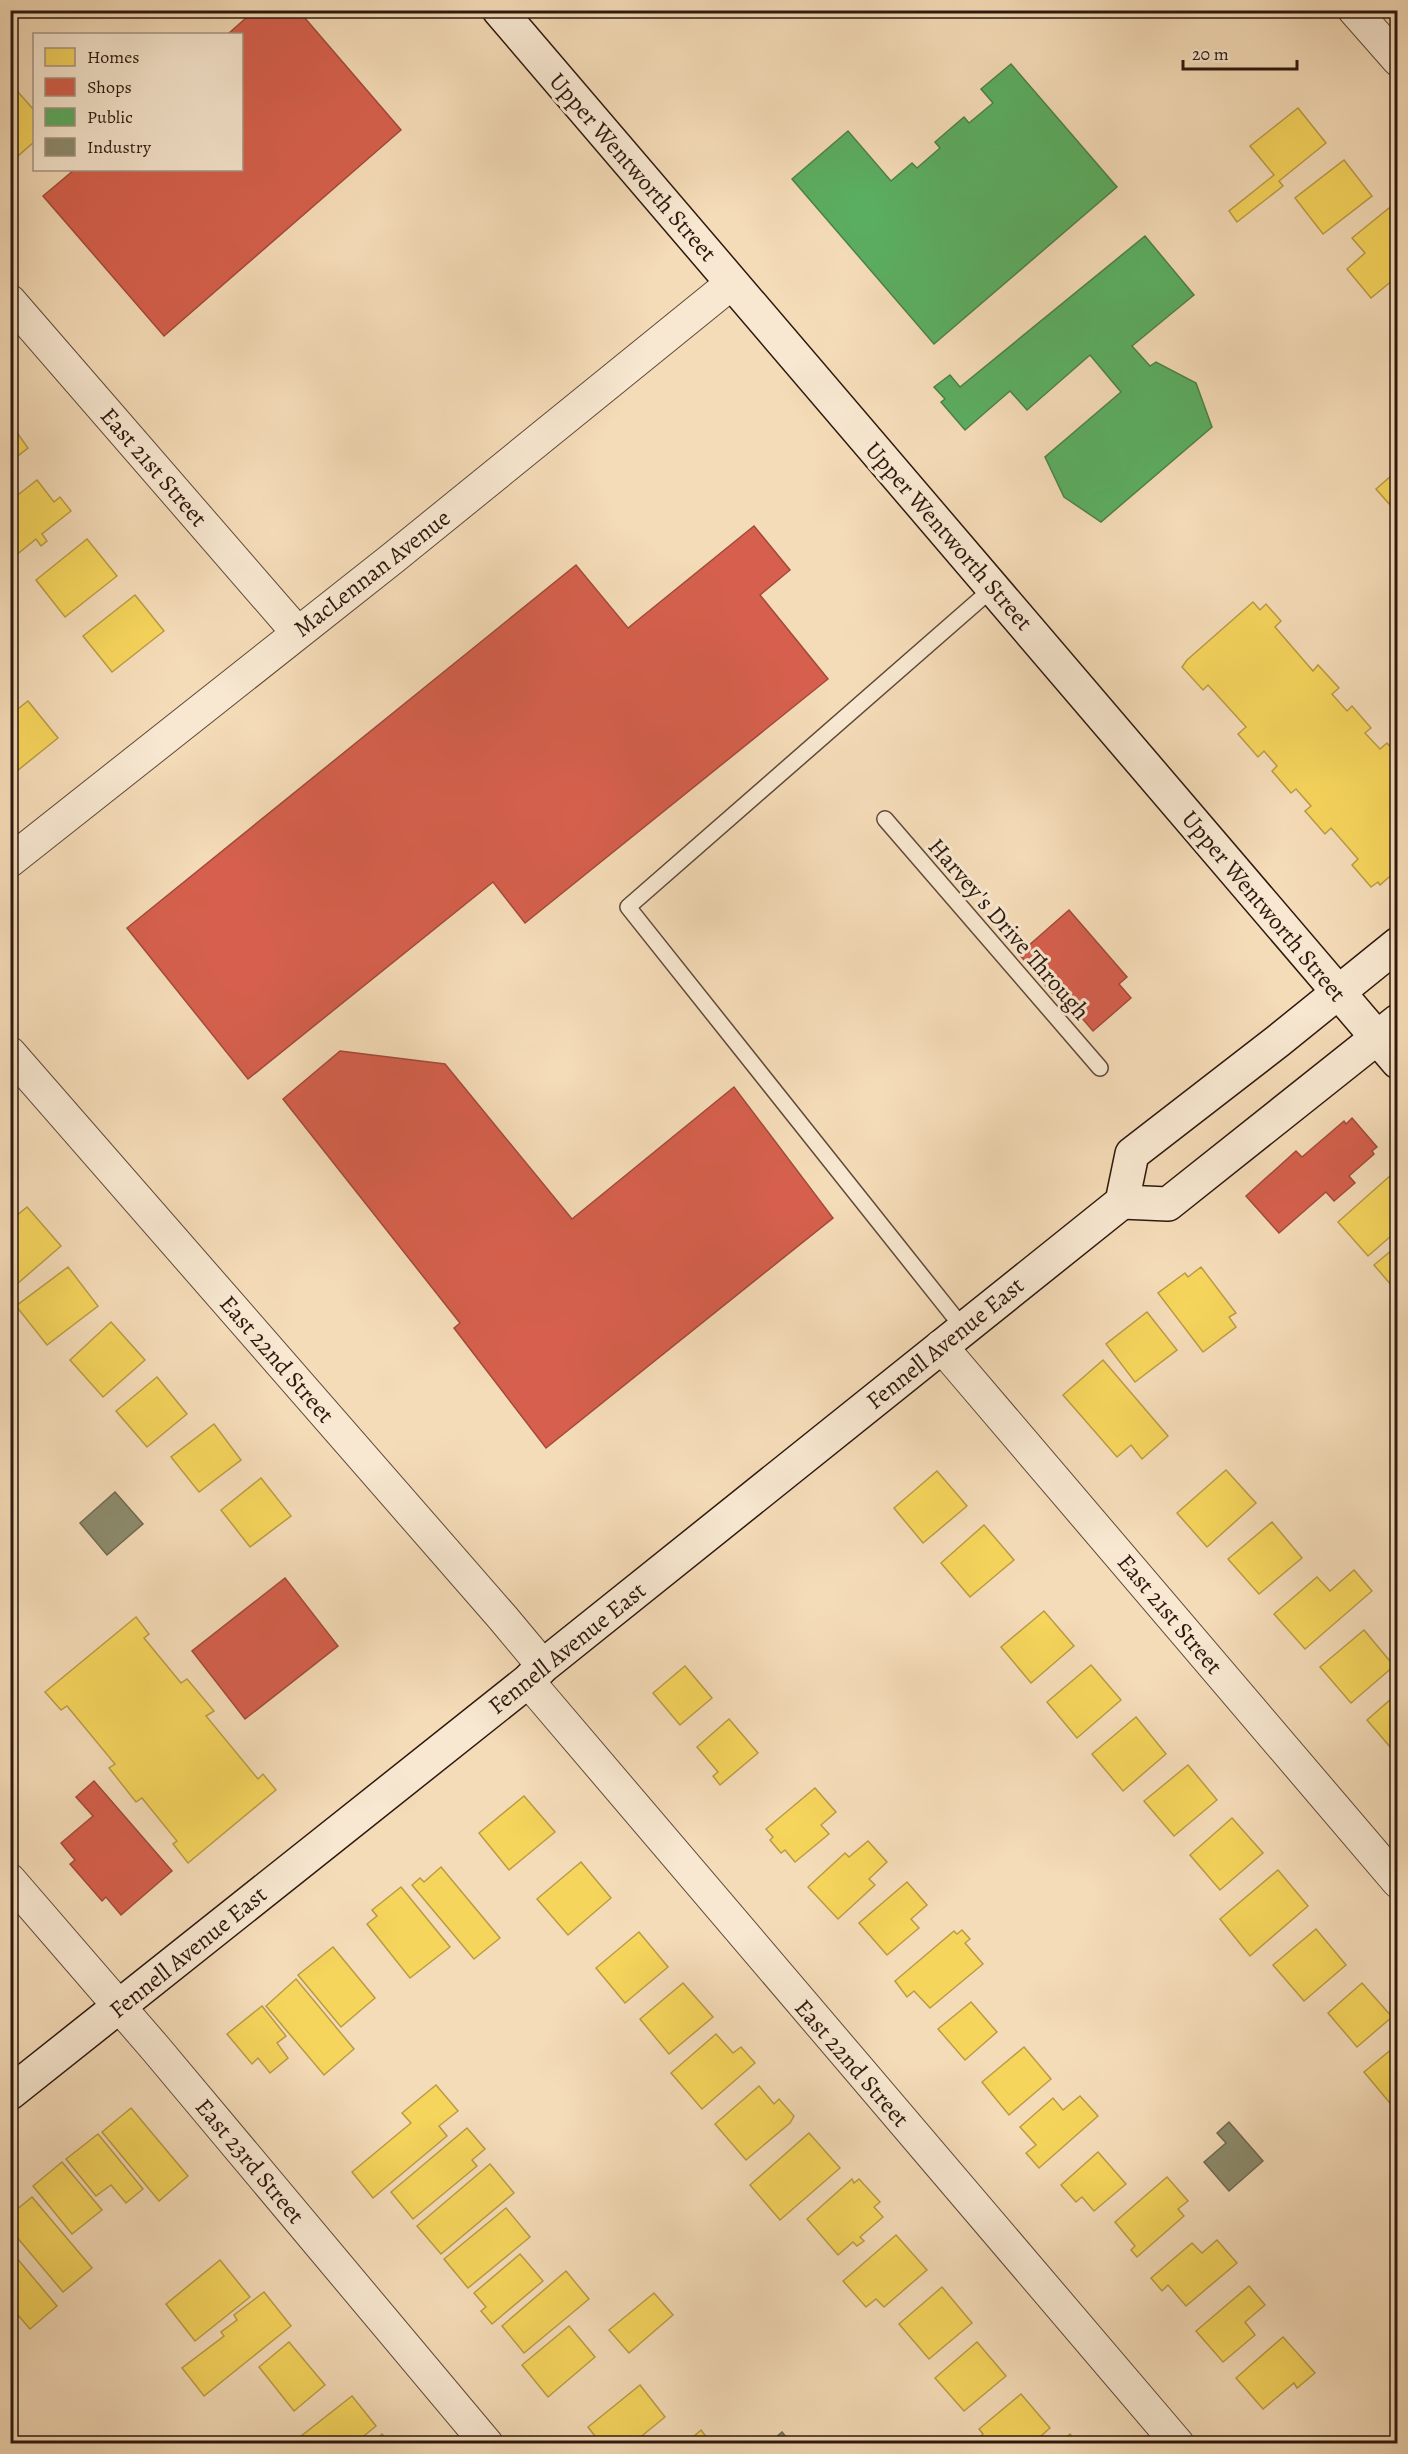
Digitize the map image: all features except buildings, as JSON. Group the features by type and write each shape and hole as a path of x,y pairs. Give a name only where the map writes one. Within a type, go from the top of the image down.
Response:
{"main road":[{"name":"Upper Wentworth Street","path":"499,10 1338,993 1390,1041"},
{"path":"1390,1041 1168,1204 1122,1202 1132,1154 1398,944"},
{"name":"Fennell Avenue East","path":"10,2092 1122,1202"}],"street":[{"path":"1354,10 1398,60"},
{"name":"MacLennan Avenue","path":"10,861 393,558 732,283"},
{"name":"East 21st Street","path":"10,301 297,632"},
{"name":"East 22nd Street","path":"10,1053 496,1609 535,1674 1178,2444"},
{"name":"East 21st Street","path":"953,1337 1398,1882"},
{"name":"East 23rd Street","path":"10,1881 120,2006 487,2444"}],"lane":[{"path":"953,1337 628,907 993,588"},
{"name":"Harvey's Drive Through","path":"885,819 1100,1068"}]}
